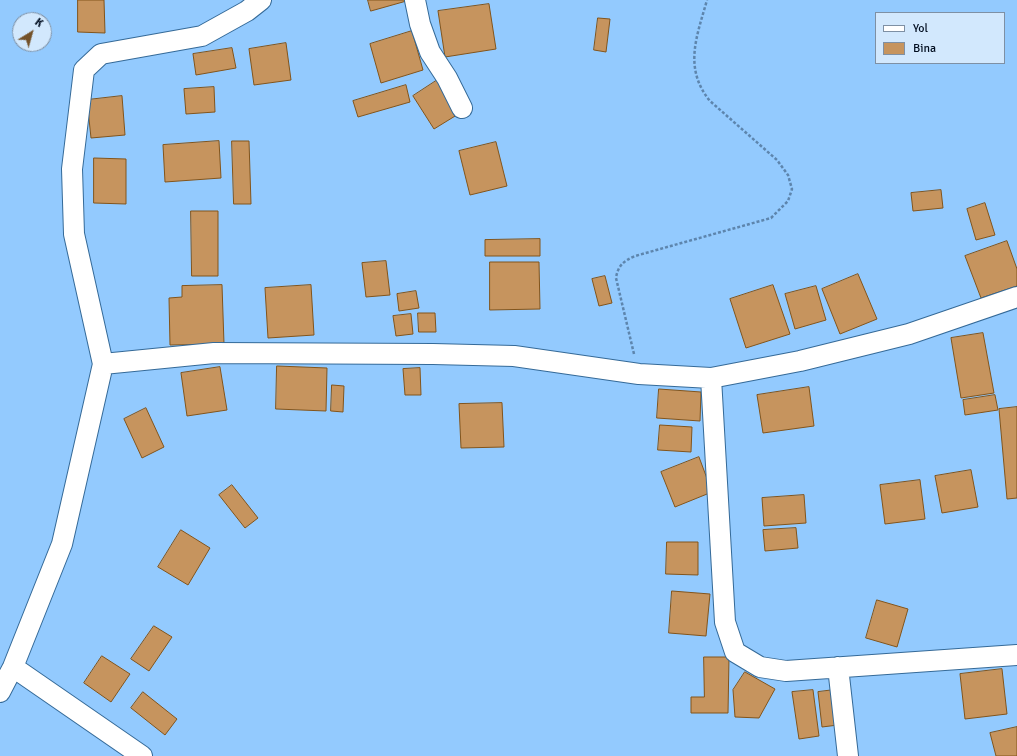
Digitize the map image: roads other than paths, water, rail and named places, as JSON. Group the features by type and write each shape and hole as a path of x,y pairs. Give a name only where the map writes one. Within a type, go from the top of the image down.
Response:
{"street":[{"path":"0,692 13,667 62,544 103,364 74,234 72,169 84,70 101,54 202,36 247,11 261,0"},
{"path":"415,0 420,24 430,52 447,78 462,108"},
{"path":"103,364 214,353 433,354 514,356 639,374 710,378 800,361 909,334 1017,297"},
{"path":"710,378 725,622 735,652 760,667 780,670 1017,655"},
{"path":"13,667 142,756"},
{"path":"838,667 848,756"}]}
